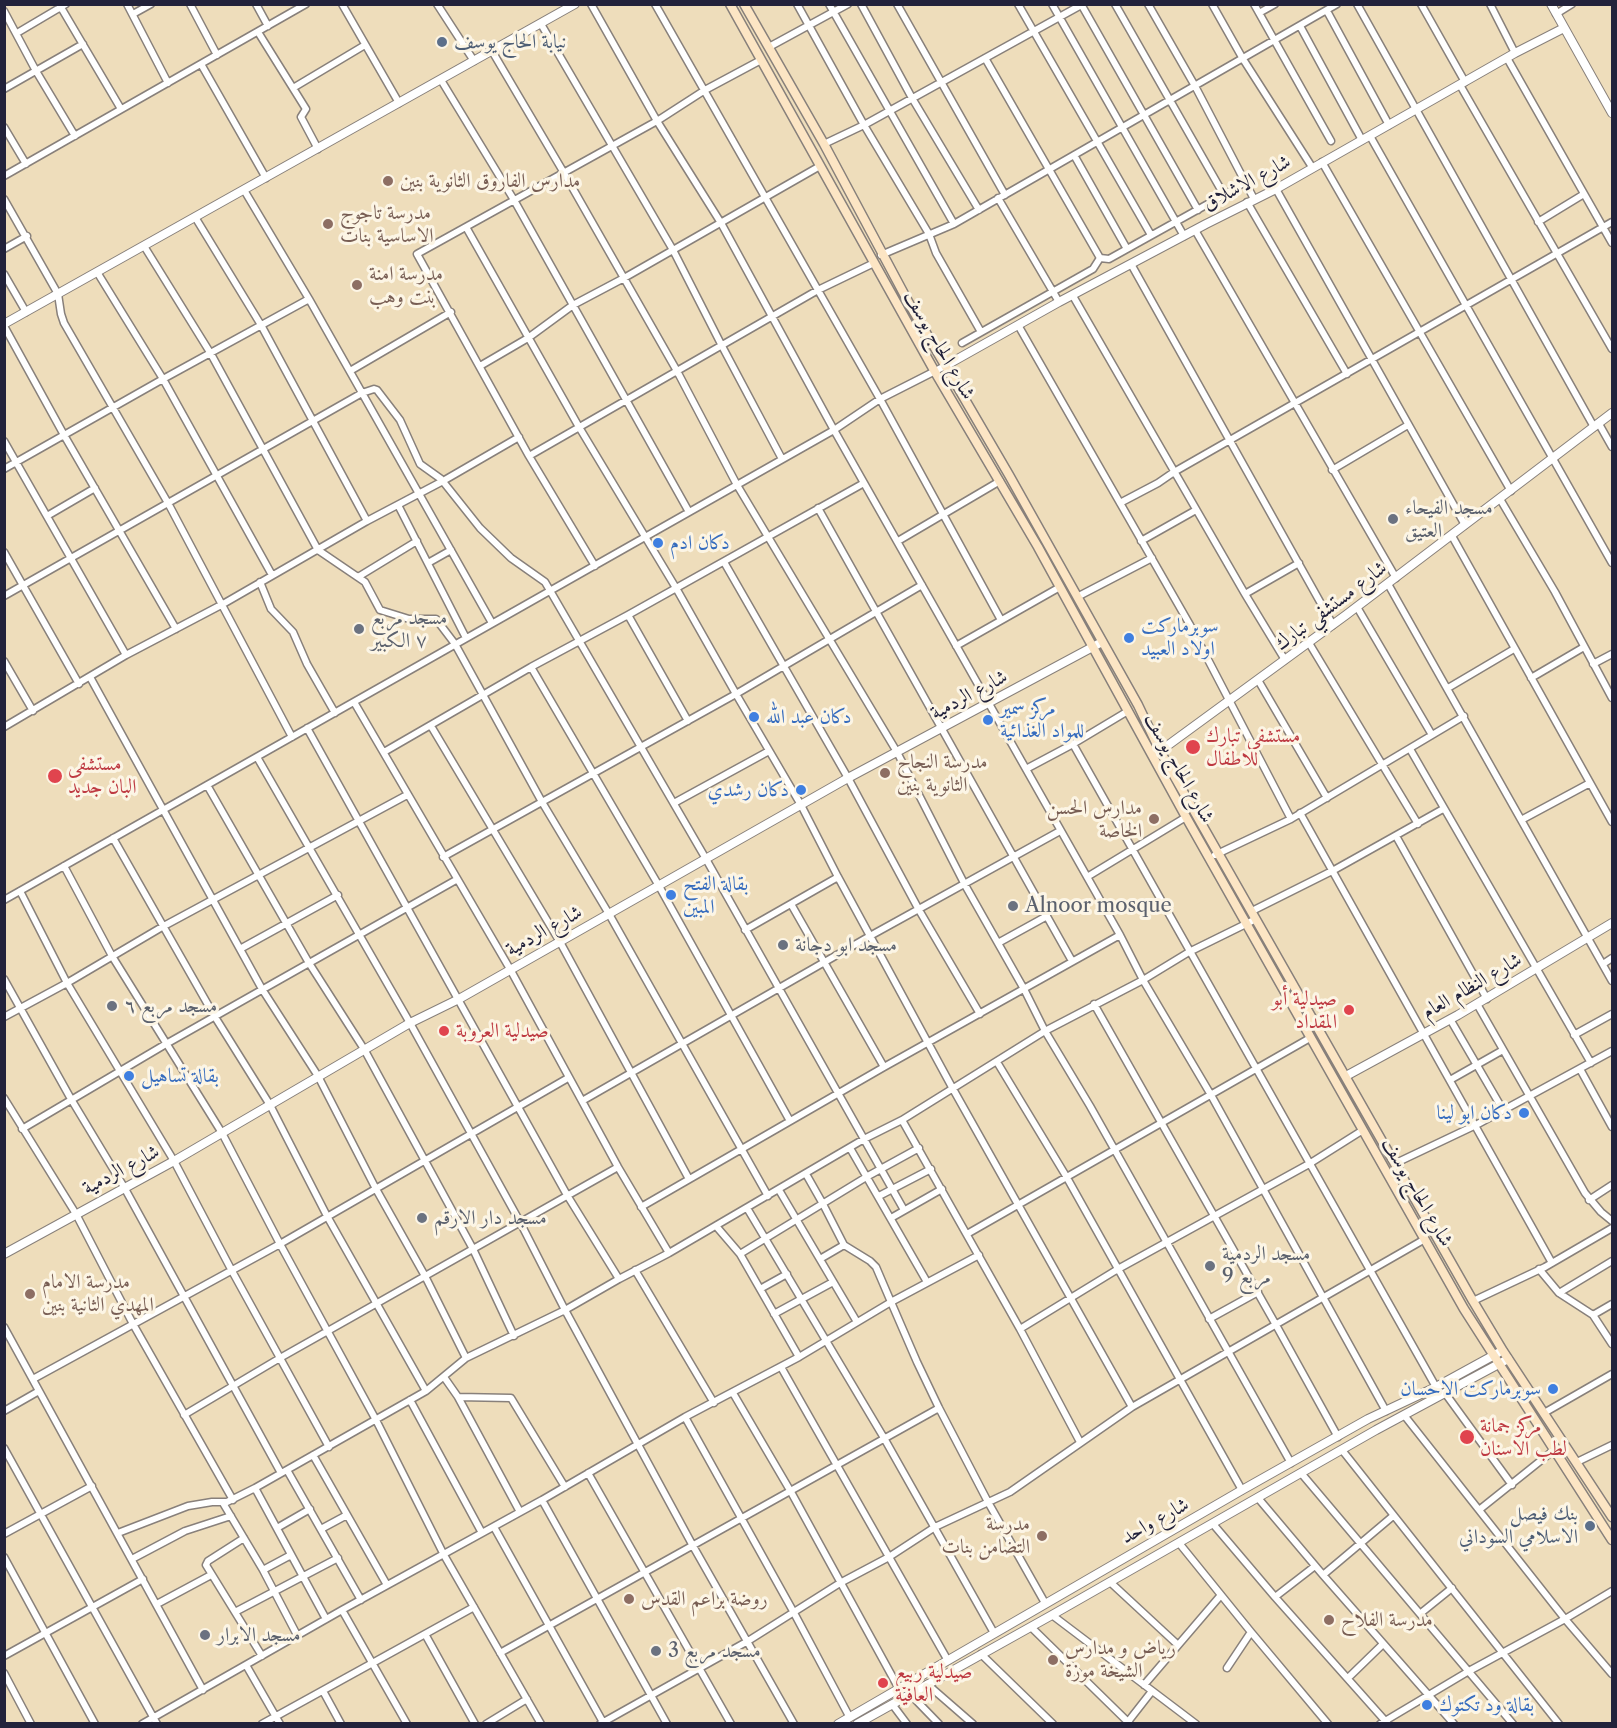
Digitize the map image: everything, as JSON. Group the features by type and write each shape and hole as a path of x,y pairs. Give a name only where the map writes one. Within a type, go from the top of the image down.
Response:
{"main road":[{"name":"شارع الحاج يوسف","path":"730,4 934,372 1000,481 1060,587 1209,858 1252,917 1346,1076 1505,1355 1612,1517"},
{"name":"شارع الحاج يوسف","path":"744,4 824,144 881,255 1009,475 1138,705 1160,751 1252,917 1310,1038 1464,1309 1612,1540"}],"street":[{"path":"127,4 168,83"},
{"path":"133,14 151,4"},
{"path":"190,4 217,55"},
{"path":"256,4 268,26"},
{"path":"4,176 306,4"},
{"path":"342,4 399,103"},
{"path":"437,4 474,61"},
{"path":"176,629 64,435 4,325 575,4"},
{"path":"591,4 657,121 721,223 834,430 1386,1411"},
{"path":"655,4 880,399 1000,620"},
{"path":"797,4 981,332"},
{"path":"829,4 954,224"},
{"path":"769,47 848,4"},
{"path":"861,4 912,98 979,210"},
{"path":"897,4 1059,302"},
{"path":"1018,4 1152,235"},
{"path":"1052,4 1184,236"},
{"path":"1115,4 1224,195"},
{"path":"1148,4 1247,181 1251,201 1347,374"},
{"path":"1212,4 1243,59 1312,167"},
{"path":"1254,4 1331,141"},
{"path":"1259,13 1275,4"},
{"path":"881,255 954,224 1337,4"},
{"path":"1357,4 1596,425 1612,447"},
{"path":"1421,4 1538,222 1612,349"},
{"path":"1490,4 1515,53"},
{"path":"1551,4 1612,113"},
{"path":"1556,14 1572,4"},
{"path":"17,33 62,5 122,110"},
{"path":"824,144 864,125 1082,5 1198,210"},
{"path":"1327,10 1389,125"},
{"path":"4,11 75,136"},
{"path":"541,24 673,250 782,459"},
{"path":"1300,26 1466,306 1612,563"},
{"name":"شارع الاشلاق","path":"945,366 1059,302 1276,189 1515,53 1564,28"},
{"path":"258,32 306,109 301,117 318,149"},
{"path":"4,89 83,44"},
{"path":"292,88 366,45"},
{"path":"492,51 624,278 737,485 897,752 965,885 1045,1031 1090,1106 1291,1463"},
{"path":"986,58 1100,258"},
{"path":"1507,58 1612,243"},
{"path":"595,566 529,456 417,254 611,147 705,90 761,60"},
{"path":"201,64 266,178"},
{"path":"441,80 513,200 689,512"},
{"path":"4,127 26,164"},
{"path":"1074,155 1127,249"},
{"path":"1322,162 1511,491"},
{"path":"480,366 528,338 573,305 820,166"},
{"path":"1100,258 1109,259 1247,181"},
{"path":"1276,189 1465,525"},
{"path":"244,190 309,299 492,623"},
{"path":"1538,222 1584,194"},
{"path":"4,199 58,294 62,318 112,409 168,503 292,737"},
{"path":"195,218 261,325 367,521"},
{"path":"1120,503 1612,222"},
{"path":"466,227 579,427 676,588 801,805 953,1089 1132,1407"},
{"path":"1195,230 1396,578"},
{"path":"4,249 27,236"},
{"path":"144,246 211,354 318,550 366,584 380,610 406,618 436,619 455,644 542,802 609,914 768,1196"},
{"path":"962,343 1094,269 1100,258"},
{"path":"529,456 818,290 874,263"},
{"path":"1131,264 1333,625"},
{"path":"1094,269 1100,281"},
{"path":"97,272 163,379 272,575"},
{"path":"4,274 26,312"},
{"path":"1073,296 1285,660"},
{"path":"4,469 309,299"},
{"path":"350,371 451,312"},
{"path":"1018,325 1152,558 1291,819"},
{"path":"4,900 834,430 880,399 945,366"},
{"path":"4,596 362,393 377,390 400,420 420,464 443,481 480,528 514,561 543,580 642,747 904,1210"},
{"name":"شارع مستشفي تبارك","path":"1152,756 1389,584 1612,413"},
{"path":"1332,470 1408,426"},
{"path":"4,727 126,655 223,604 519,437"},
{"path":"4,441 126,655"},
{"path":"898,541 1000,481"},
{"path":"384,752 531,667 864,483"},
{"path":"47,516 95,488"},
{"path":"1500,499 1555,592 1593,664 1610,687 1612,698"},
{"path":"398,504 466,639"},
{"path":"818,508 1072,961"},
{"path":"1141,541 1196,510"},
{"path":"1452,536 1612,822"},
{"path":"358,577 417,541"},
{"path":"428,563 451,550"},
{"path":"4,552 79,684"},
{"path":"1077,597 1152,558"},
{"path":"724,562 848,778 919,910 980,1014"},
{"path":"1245,594 1299,563"},
{"path":"260,582 271,609 293,632 307,664 335,713"},
{"path":"1389,584 1612,981"},
{"path":"443,857 736,694 922,585"},
{"path":"956,646 1060,587"},
{"path":"1357,607 1432,735"},
{"path":"628,615 688,721"},
{"name":"شارع الردمية","path":"4,1254 174,1161 411,1023 459,999 848,778 1102,642"},
{"path":"1309,643 1418,824"},
{"path":"1531,678 1584,647"},
{"path":"1448,688 1514,649"},
{"path":"1593,664 1612,654"},
{"path":"4,661 33,711"},
{"path":"531,667 659,886 790,1121"},
{"path":"90,677 262,989 318,1076 466,1358"},
{"path":"1258,680 1327,798"},
{"path":"354,702 510,969 568,1078 669,1253"},
{"path":"1026,769 1128,711"},
{"path":"1209,858 1291,819 1464,716"},
{"path":"431,726 560,942 689,1179"},
{"path":"307,728 567,1195 619,1278"},
{"path":"1072,744 1436,1387"},
{"path":"1410,748 1591,1063"},
{"path":"674,803 769,751"},
{"path":"257,757 411,1023 693,1546 794,1724"},
{"path":"1522,819 1590,783"},
{"path":"207,785 309,963 364,1050 473,1249 514,1336"},
{"path":"4,1017 162,927 407,795"},
{"path":"118,1533 188,1506 233,1500 255,1488 426,1391 466,1358 565,1310 619,1278 669,1253 902,1120 1045,1031 1143,980 1188,952 1443,809"},
{"path":"1300,813 1334,870 1552,1263"},
{"path":"1087,877 1186,817"},
{"path":"582,1101 870,936 1060,831"},
{"path":"1396,836 1487,999"},
{"path":"113,838 162,927 270,1105 327,1216 426,1391"},
{"path":"64,866 112,956 222,1133 376,1420 444,1555 541,1724"},
{"path":"745,930 838,877"},
{"path":"22,1129 166,1044 456,880"},
{"path":"20,891 67,983 174,1161 329,1447"},
{"path":"240,950 338,895"},
{"path":"791,904 884,1067"},
{"path":"998,943 1047,916"},
{"name":"شارع النظام العام","path":"1346,1076 1487,999 1612,923"},
{"path":"641,1207 1120,935"},
{"path":"1603,963 1612,958"},
{"path":"4,979 124,1187 232,1386 284,1472 310,1509 361,1600"},
{"path":"1094,1004 1338,1437"},
{"path":"1477,1004 1589,1200 1612,1221"},
{"path":"1574,1035 1612,1014"},
{"path":"1450,1019 1503,1110"},
{"path":"967,1234 1310,1038"},
{"path":"1450,1080 1503,1050"},
{"path":"1396,1163 1476,1125 1612,1051"},
{"path":"997,1062 1066,1176 1242,1490"},
{"path":"1580,1069 1612,1127"},
{"path":"33,1379 280,1244 568,1078"},
{"path":"4,1098 76,1214 133,1324 233,1500"},
{"path":"902,1120 1020,1329 1080,1442"},
{"path":"1020,1329 1118,1269 1309,1164 1363,1130"},
{"path":"850,1148 927,1282"},
{"path":"740,1254 868,1176 919,1148"},
{"path":"184,1415 376,1303 618,1167"},
{"path":"879,1197 931,1169"},
{"path":"806,1174 844,1245 876,1267 916,1362 939,1408 988,1502 1045,1603"},
{"path":"1589,1200 1612,1185"},
{"path":"891,1218 942,1189"},
{"path":"780,1190 857,1322"},
{"path":"747,1208 827,1339 994,1633"},
{"path":"716,1226 740,1254 799,1357"},
{"path":"1473,1301 1552,1263 1612,1228"},
{"path":"494,1527 602,1723 748,1641 793,1611 889,1557 935,1527 1010,1492 1132,1407 1425,1239"},
{"path":"820,1259 844,1245"},
{"path":"142,1724 155,1720 297,1635 979,1255"},
{"path":"1559,1293 1612,1261"},
{"path":"1539,1269 1559,1293 1593,1315 1612,1344"},
{"path":"635,1270 714,1403"},
{"path":"760,1289 787,1274"},
{"path":"774,1314 833,1281"},
{"path":"1209,1319 1258,1292"},
{"path":"1593,1315 1612,1304"},
{"path":"4,1327 203,1690"},
{"name":"شارع واحد","path":"837,1724 1242,1490 1386,1411 1436,1387 1492,1354 1505,1355"},
{"name":"شارع واحد","path":"857,1724 1498,1364 1505,1355"},
{"path":"781,1367 947,1659"},
{"path":"1544,1413 1612,1374"},
{"path":"444,1377 458,1396 520,1512"},
{"path":"4,1411 39,1390"},
{"path":"734,1393 898,1687"},
{"path":"1445,1393 1512,1485"},
{"path":"458,1396 511,1398 565,1487"},
{"path":"410,1400 482,1533"},
{"path":"500,1653 939,1408"},
{"path":"1404,1415 1565,1619 1612,1674"},
{"path":"685,1417 849,1716"},
{"path":"1577,1462 1612,1445"},
{"path":"4,1448 155,1720"},
{"path":"1342,1450 1559,1724"},
{"path":"1479,1510 1554,1450"},
{"path":"314,1455 387,1586"},
{"path":"588,1473 731,1724"},
{"path":"1301,1473 1513,1724"},
{"path":"4,1534 92,1486"},
{"path":"255,1488 326,1619"},
{"path":"1258,1498 1454,1724"},
{"path":"542,1500 667,1724"},
{"path":"223,1503 263,1570 297,1635"},
{"path":"276,1528 310,1509"},
{"path":"321,1529 347,1515"},
{"path":"132,1559 185,1531 231,1516"},
{"path":"1323,1575 1392,1516"},
{"path":"1213,1524 1384,1722 1428,1694 1612,1591"},
{"path":"244,1538 206,1563 262,1656"},
{"path":"1179,1543 1328,1724"},
{"path":"1128,1554 1136,1567"},
{"path":"263,1570 291,1555"},
{"path":"4,1557 95,1724"},
{"path":"235,1612 338,1558"},
{"path":"1275,1598 1316,1566"},
{"path":"157,1604 212,1575"},
{"path":"4,1656 143,1579"},
{"path":"1110,1582 1178,1645"},
{"path":"1421,1613 1452,1588"},
{"path":"1144,1685 1221,1595"},
{"path":"262,1724 474,1607"},
{"path":"342,1610 407,1724"},
{"path":"1052,1616 1196,1724"},
{"path":"1030,1627 1128,1723 1152,1691"},
{"path":"1227,1668 1251,1632"},
{"path":"425,1634 475,1724"},
{"path":"1347,1678 1383,1644"},
{"path":"981,1654 1053,1724"},
{"path":"246,1665 280,1724"},
{"path":"4,1673 31,1724"},
{"path":"927,1684 973,1724"},
{"path":"324,1691 341,1724"},
{"path":"910,1694 939,1724"},
{"path":"486,1724 527,1700"},
{"path":"892,1704 908,1724"}],"place":[{"name":"نيابة الحاج يوسف","path":"442,42"},
{"name":"مدارس الفاروق الثانوية بنين","path":"388,181"},
{"name":"مدرسة تاجوج الاساسية بنات","path":"328,224"},
{"name":"مدرسة امنة بنت وهب","path":"357,285"},
{"name":"مسجد الفيحاء العتيق","path":"1393,519"},
{"name":"دكان ادم","path":"658,543"},
{"name":"مسجد مربع ٧ الكبير","path":"359,629"},
{"name":"سوبرماركت اولاد العبيد","path":"1129,638"},
{"name":"دكان عبد الله","path":"754,717"},
{"name":"مركز سمير للمواد الغذائية","path":"988,720"},
{"name":"مستشفى تبارك للاطفال","path":"1193,747"},
{"name":"مدرسة النجاح الثانوية بنين","path":"885,773"},
{"name":"مستشفى البان جديد","path":"55,776"},
{"name":"دكان رشدي","path":"801,790"},
{"name":"مدارس الحسن الخاصة","path":"1154,819"},
{"name":"بقالة الفتح المبين","path":"671,895"},
{"name":"Alnoor mosque","path":"1013,906"},
{"name":"مسجد ابو دجانة","path":"783,945"},
{"name":"مسجد مربع ٦","path":"112,1006"},
{"name":"صيدلية أبو المقداد","path":"1349,1010"},
{"name":"صيدلية العروبة","path":"444,1031"},
{"name":"بقالة تساهيل","path":"129,1076"},
{"name":"دكان ابو لينا","path":"1524,1113"},
{"name":"مسجد دار الارقم","path":"422,1218"},
{"name":"مسجد الردمية مربع 9","path":"1210,1266"},
{"name":"مدرسة الامام المهدي الثانية بنين","path":"30,1294"},
{"name":"سوبرماركت الاحسان","path":"1553,1389"},
{"name":"مركز جمانة لطب الاسنان","path":"1467,1437"},
{"name":"بنك فيصل الاسلامي السوداني","path":"1590,1526"},
{"name":"مدرسة التضامن بنات","path":"1042,1536"},
{"name":"روضة براعم القدس","path":"629,1599"},
{"name":"مدرسة الفلاح","path":"1329,1620"},
{"name":"مسجد الابرار","path":"205,1635"},
{"name":"مسجد مربع 3","path":"656,1651"},
{"name":"رياض و مدارس الشيخة موزة","path":"1053,1660"},
{"name":"صيدلية ربيع العافية","path":"883,1683"},
{"name":"بقالة ود تكتوك","path":"1427,1705"}]}
